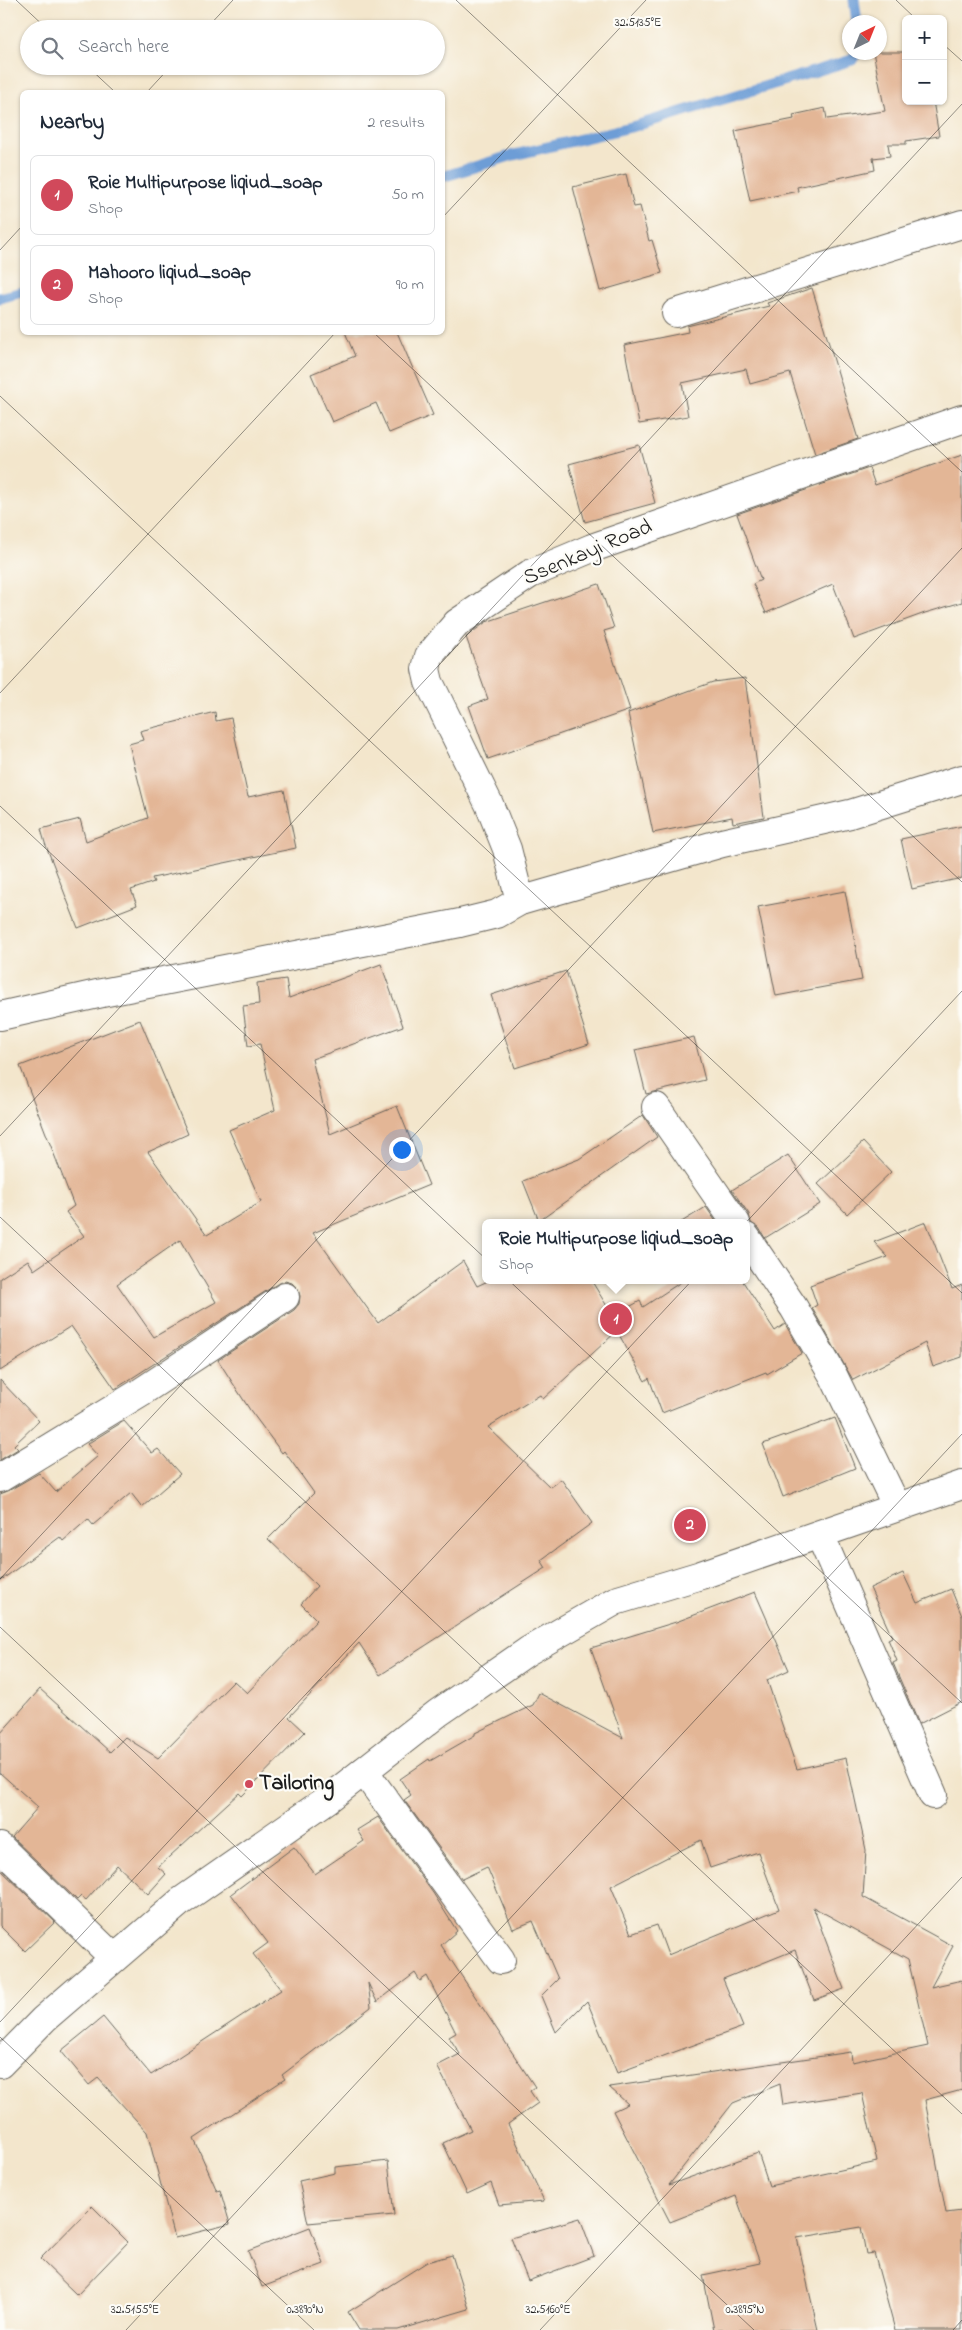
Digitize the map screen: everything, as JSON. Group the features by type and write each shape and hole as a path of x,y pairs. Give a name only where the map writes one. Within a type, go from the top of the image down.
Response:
{"street":[{"path":"676,313 962,224"},
{"name":"Ssenkayi Road","path":"520,902 507,849 489,804 428,682 426,669 429,656 457,623 530,574 583,551 730,498 962,420"},
{"path":"0,1016 102,993 460,923 497,914 520,902 722,843 850,814 962,779"},
{"path":"656,1107 733,1219"},
{"path":"750,1243 794,1308 834,1377 898,1508"},
{"path":"0,1478 141,1392 284,1297"},
{"path":"0,2064 44,2019 180,1902 328,1799 438,1713 528,1651 615,1601 820,1535 962,1485"},
{"path":"820,1535 933,1795"},
{"path":"364,1771 501,1960"},
{"path":"0,1847 114,1958"}],"building":[{"path":"887,52 902,52 902,105 934,105 939,136 906,141 906,144 888,144 890,156 873,158 875,170 797,187 798,191 750,201 735,131 794,119 793,115 825,108 827,119 885,111 875,60 887,60"},
{"path":"626,174 634,207 640,206 649,241 652,240 662,273 600,291 573,187"},
{"path":"812,288 858,439 815,454 790,373 750,384 746,369 682,383 688,416 639,424 624,345 688,332 687,326 769,306 767,303"},
{"path":"346,335 398,335 433,415 389,433 376,403 332,422 311,374 355,356"},
{"path":"639,445 655,503 585,522 569,464"},
{"path":"962,455 962,602 925,613 854,639 833,584 766,613 753,584 761,580 737,514 869,468 875,485"},
{"path":"599,584 614,628 604,631 630,710 488,759 469,706 488,699 466,637 486,622"},
{"path":"745,678 764,817 733,823 732,817 653,833 628,713 713,682"},
{"path":"215,712 216,721 231,718 248,797 284,790 296,848 152,878 154,882 131,890 137,905 78,928 41,829 80,819 86,841 148,818 129,744 143,740 140,731"},
{"path":"962,826 962,878 912,889 901,839"},
{"path":"845,891 862,980 776,996 758,907"},
{"path":"381,964 403,1026 312,1059 330,1134 397,1106 429,1185 313,1233 378,1323 463,1261 477,1286 482,1284 593,1284 613,1316 640,1301 643,1307 678,1284 745,1284 775,1331 785,1324 802,1353 767,1374 766,1372 662,1413 649,1378 645,1381 617,1331 543,1399 540,1395 488,1427 550,1487 561,1479 592,1523 541,1560 546,1568 380,1675 359,1643 289,1717 305,1732 242,1796 239,1793 158,1867 166,1874 148,1894 117,1865 86,1900 81,1896 77,1900 12,1837 38,1807 0,1773 0,1734 40,1689 110,1752 125,1737 158,1758 234,1681 247,1693 317,1620 301,1604 317,1586 268,1539 314,1493 284,1451 282,1453 250,1410 218,1360 294,1310 299,1304 300,1296 298,1289 292,1283 285,1281 277,1284 115,1389 71,1326 0,1371 0,1278 28,1260 34,1270 84,1236 66,1212 74,1206 20,1066 140,1020 188,1134 148,1152 207,1235 261,1202 229,1130 275,1110 260,1044 248,1046 243,1006 259,1004 257,983 286,979 289,998","holes":["180,1240 216,1302 154,1337 117,1284"]},
{"path":"566,971 589,1044 515,1068 491,995"},
{"path":"694,1037 705,1080 646,1094 635,1050"},
{"path":"643,1115 657,1137 542,1219 538,1219 523,1181 579,1159"},
{"path":"863,1142 891,1172 847,1214 818,1184"},
{"path":"788,1155 820,1204 765,1238 759,1228 751,1223 749,1214 732,1190"},
{"path":"706,1207 714,1219 686,1219"},
{"path":"926,1222 952,1289 962,1285 962,1357 933,1367 925,1343 853,1380 812,1308 817,1305 810,1285 888,1257 874,1242"},
{"path":"0,1380 39,1421 14,1445 18,1449 0,1460"},
{"path":"835,1418 855,1468 783,1497 763,1444"},
{"path":"124,1421 152,1453 158,1449 180,1474 142,1507 131,1493 93,1525 88,1519 63,1541 60,1537 0,1581 0,1494 39,1473 56,1492 98,1456 87,1444"},
{"path":"903,1573 917,1603 951,1589 962,1616 962,1702 919,1724 893,1663 897,1661 888,1639 892,1637 870,1588"},
{"path":"755,1592 789,1670 767,1680 797,1769 846,1758 866,1850 863,1897 953,1946 931,1987 962,1980 962,2090 925,2100 946,2213 962,2211 962,2330 895,2330 874,2253 866,2254 861,2227 797,2238 818,2330 714,2330 703,2275 760,2263 736,2196 670,2222 613,2111 628,2104 609,2087 851,2052 852,2062 928,2046 908,1959 813,1907 844,1989 814,2000 795,1950 723,1979 743,2027 617,2073 587,2001 556,2032 541,1996 558,1979 533,1921 513,1929 487,1867 462,1879 404,1800 411,1795 400,1779 429,1759 430,1761 475,1735 475,1733 533,1705 539,1693 623,1738 591,1648 676,1622","holes":["701,1840 710,1868 758,1852 779,1909 668,1955 657,1925 631,1934 611,1886","780,2084 783,2105 862,2093 877,2162 769,2186 758,2153 669,2185 733,2103"]},
{"path":"378,1817 433,1893 457,1931 441,1945 535,2087 530,2091 538,2103 508,2124 544,2201 499,2205 491,2183 467,2194 443,2143 471,2130 437,2066 460,2054 449,2037 456,2033 427,1976 420,1981 415,1973 377,2002 368,1983 371,2007 282,2075 285,2079 194,2139 217,2191 220,2190 230,2224 175,2238 147,2132 98,2078 89,2085 61,2051 103,2017 151,2075 281,1990 253,1954 268,1943 231,1894 294,1847 315,1874 364,1841 357,1830"},
{"path":"0,1869 55,1922 25,1951 0,1926"},
{"path":"388,2161 394,2215 308,2223 299,2181 335,2173 335,2167"},
{"path":"92,2206 128,2242 77,2295 40,2259"},
{"path":"580,2218 594,2256 528,2281 511,2238"},
{"path":"310,2227 324,2264 262,2287 248,2251"},
{"path":"452,2255 469,2309 398,2330 359,2330 348,2312 427,2262"}],"waterway":[{"path":"854,0 856,15"},
{"path":"445,176 510,156 635,126 852,60"},
{"path":"0,298 20,293"}],"place":[{"name":"Roie Multipurpose liqiud_soap","path":"616,1319"},
{"name":"Mahooro liqiud_soap","path":"690,1525"},
{"name":"Tailoring","path":"249,1784"}]}
